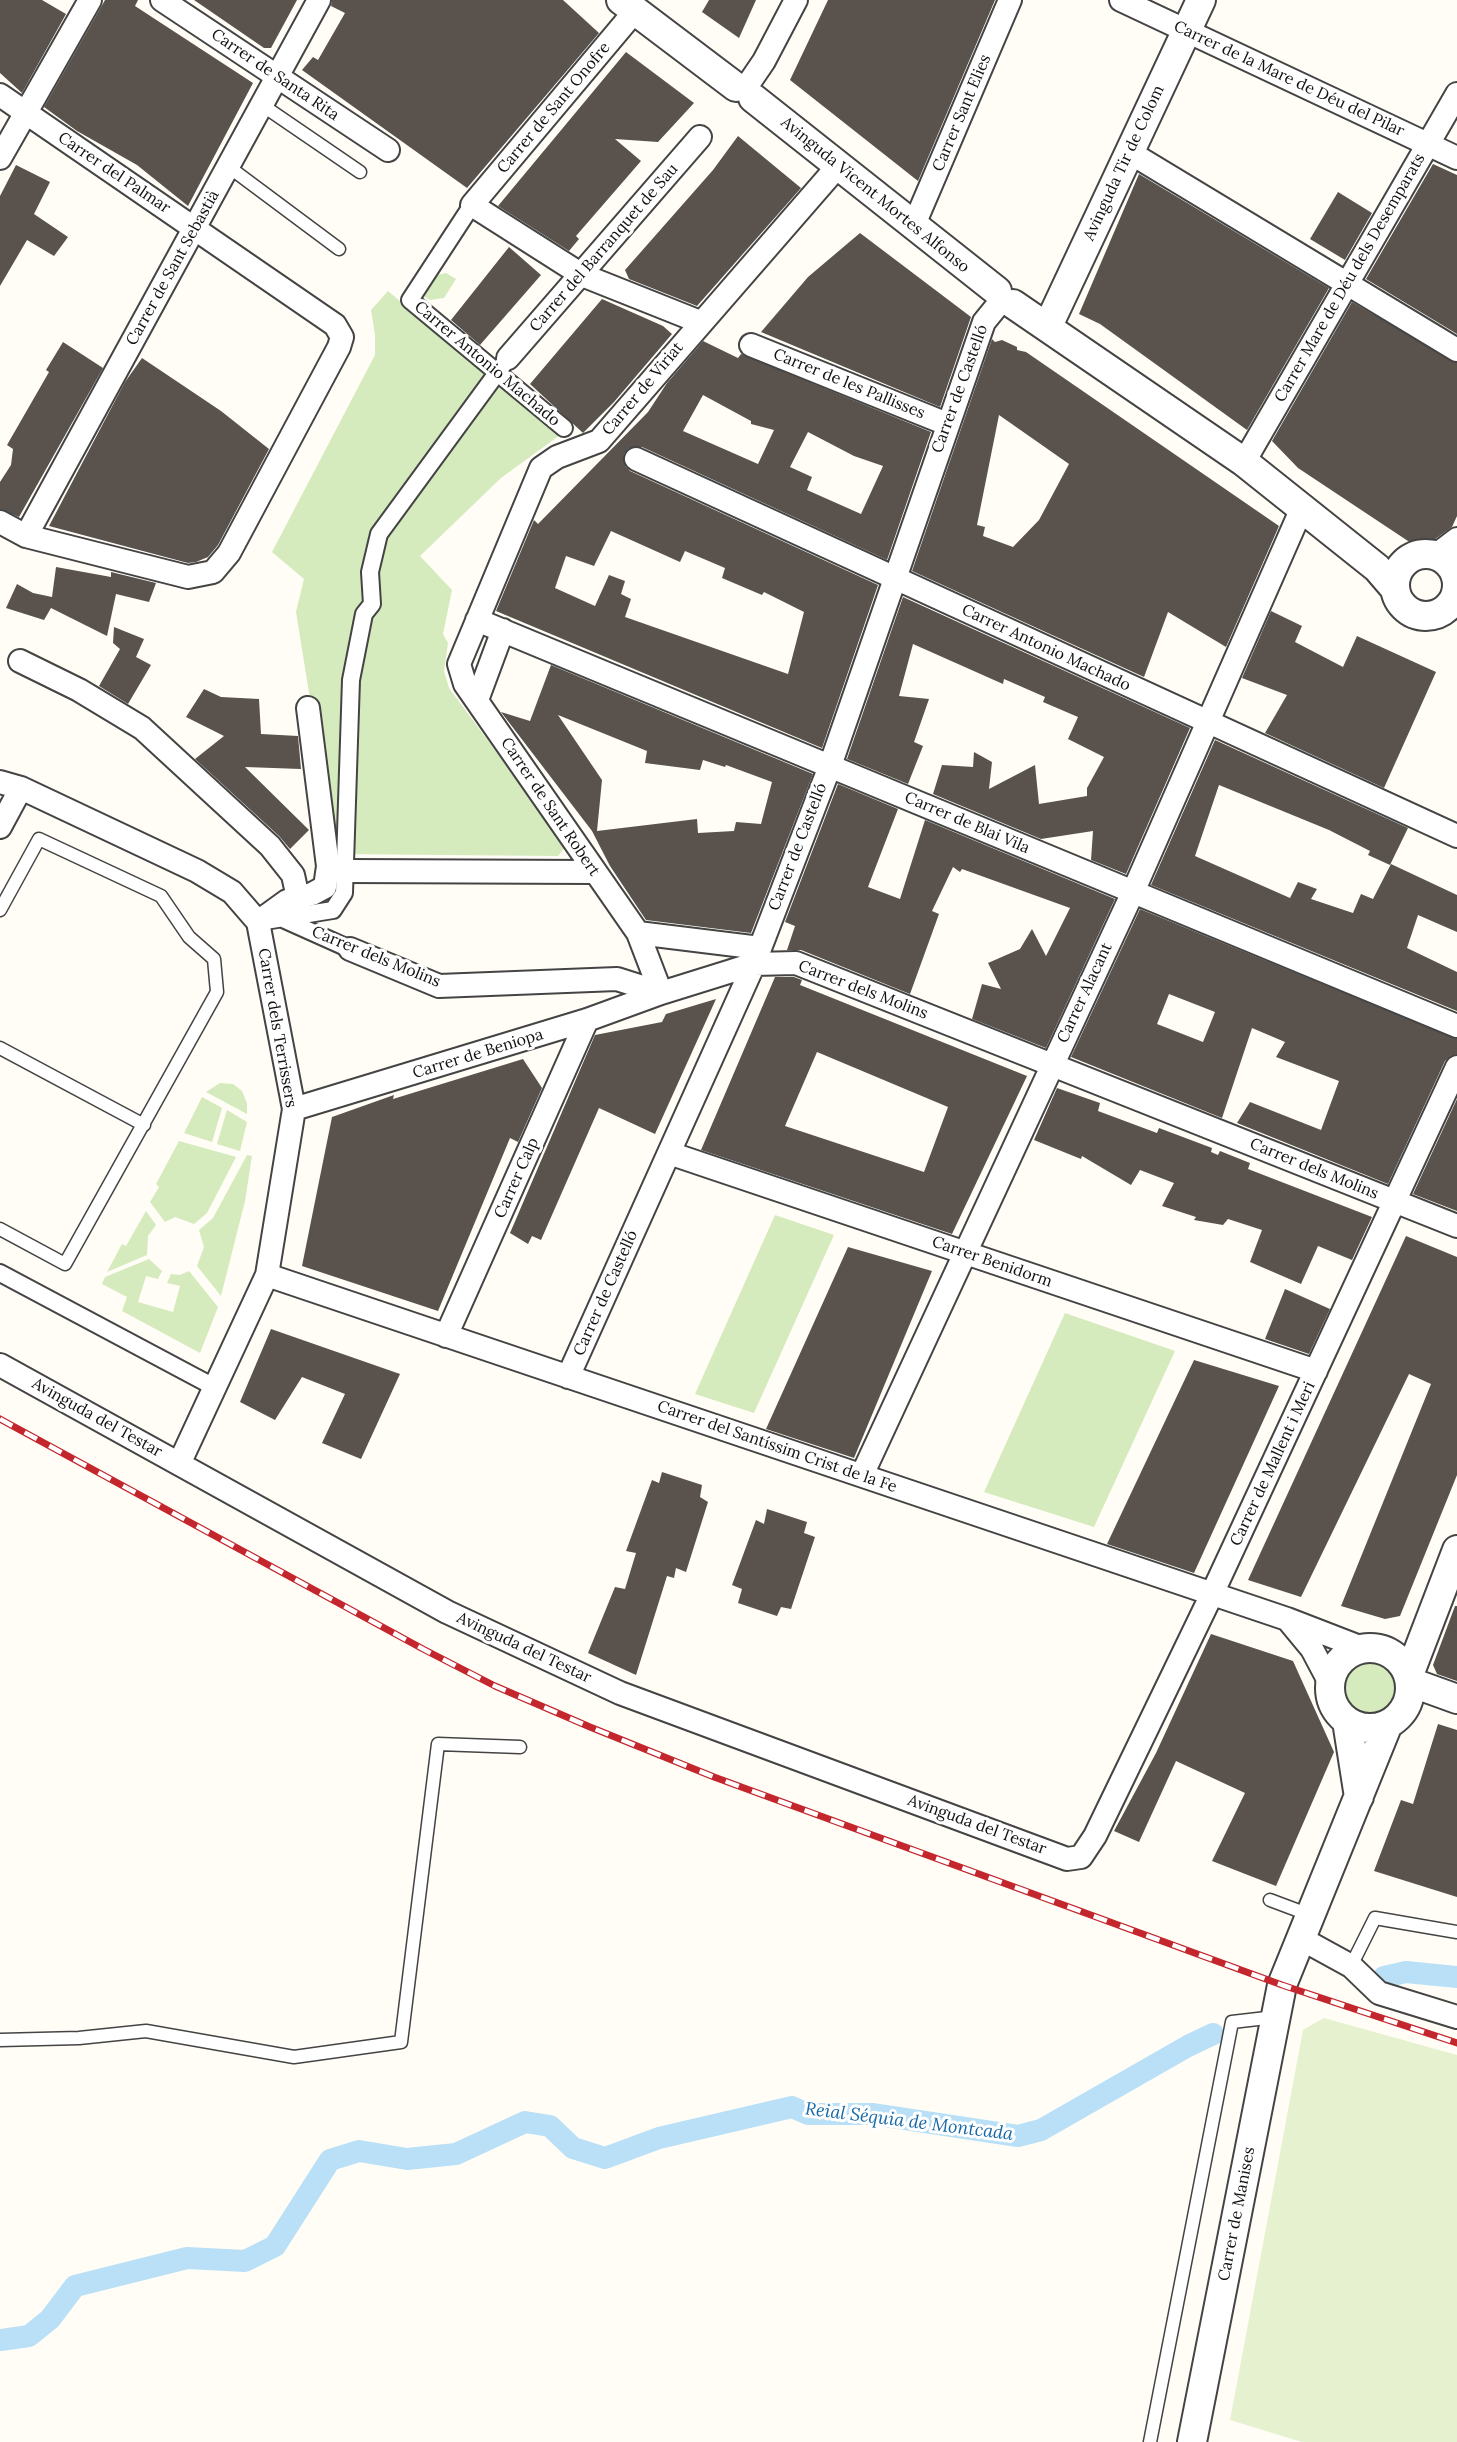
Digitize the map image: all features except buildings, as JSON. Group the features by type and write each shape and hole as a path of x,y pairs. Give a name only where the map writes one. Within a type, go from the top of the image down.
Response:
{"street":[{"path":"0,158 90,0"},
{"name":"Carrer de Santa Rita","path":"162,0 388,150"},
{"name":"Carrer de Sant Sebastià","path":"26,536 319,0"},
{"path":"746,89 764,61 796,0"},
{"name":"Carrer Sant Elies","path":"913,226 1010,0"},
{"name":"Carrer de la Mare de Déu del Pilar","path":"1122,0 1457,158"},
{"name":"Avinguda Tir de Colom","path":"1048,326 1201,0"},
{"name":"Avinguda Vicent Mortes Alfonso","path":"628,5 746,89 1002,300 1048,326 1254,470 1388,553 1434,551"},
{"name":"Carrer de Sant Onofre","path":"472,205 628,5"},
{"name":"Carrer Mare de Déu dels Desemparats","path":"1254,470 1349,285 1457,94"},
{"name":"Carrer del Palmar","path":"0,95 335,325 342,337 334,358 229,553 213,572 188,578 26,536"},
{"name":"Carrer del Barranquet de Sau","path":"503,365 700,137"},
{"path":"1129,152 1457,350"},
{"name":"Carrer de Viriat","path":"477,620 541,468 557,457 599,441 700,322 838,166"},
{"path":"472,205 582,275 700,322"},
{"name":"Carrer Antonio Machado","path":"472,205 410,300 503,365 564,429"},
{"name":"Carrer de Castelló","path":"568,1377 757,956 830,766 946,424 984,322 1002,300"},
{"name":"Carrer de les Pallisses","path":"751,345 946,424"},
{"path":"258,922 333,910 344,893 351,680 364,614 372,604 370,572 379,534 503,365"},
{"name":"Carrer Antonio Machado","path":"636,459 1457,836"},
{"name":"Avinguda Vicent Mortes Alfonso","path":"1254,470 1377,568 1395,588"},
{"name":"Carrer Alacant","path":"862,1475 1132,892 1302,508"},
{"path":"0,522 26,536"},
{"path":"1434,551 1449,563 1456,577 1457,592 1448,607 1445,621 1416,614 1402,604 1395,588 1398,572 1434,551"},
{"name":"Carrer de Blai Vila","path":"477,620 1457,1026"},
{"name":"Carrer de Sant Robert","path":"477,620 459,664 465,684 638,933 661,993"},
{"path":"477,700 503,630"},
{"path":"20,661 79,690 142,728 270,846 293,875 298,898"},
{"path":"258,922 287,901 312,894 325,887 328,866 308,708"},
{"path":"0,827 11,785 197,871 232,892 258,922"},
{"path":"346,872 595,872"},
{"name":"Carrer dels Molins","path":"283,919 439,986 617,979 661,993 757,956"},
{"name":"Carrer dels Terrissers","path":"179,1464 267,1275 294,1109 258,922"},
{"name":"Carrer dels Molins","path":"638,933 796,963 1457,1226"},
{"name":"Carrer de Beniopa","path":"294,1109 587,1020 661,993"},
{"name":"Carrer Calp","path":"446,1336 587,1020"},
{"name":"Carrer de Mallent i Meri","path":"1081,1857 1102,1838 1212,1594 1457,1067"},
{"name":"Carrer Benidorm","path":"669,1153 1316,1371"},
{"path":"0,1273 216,1388"},
{"name":"Carrer del Santíssim Crist de la Fe","path":"267,1275 1374,1649"},
{"name":"Avinguda del Testar","path":"0,1365 447,1612 620,1693 1067,1858 1081,1857"},
{"path":"1347,1721 1367,1728 1388,1724 1404,1709 1409,1679 1430,1617 1457,1550"},
{"path":"1330,1683 1340,1660 1410,1637 1430,1617"},
{"path":"1287,1619 1312,1649 1330,1683 1333,1704 1347,1721 1359,1799"},
{"path":"1374,1649 1400,1661 1409,1679 1457,1699"},
{"name":"Carrer de Manises","path":"1192,2442 1282,1985 1388,1724"},
{"path":"1305,1927 1379,1993 1457,2017"}],"lane":[{"path":"262,105 360,172"},
{"path":"228,166 339,249"},
{"path":"0,910 39,838 161,896 189,937 214,959 217,992 65,1264 0,1229"},
{"path":"0,1048 144,1125"},
{"path":"0,2040 79,2038 146,2031 294,2057 400,2042 438,1744 520,1748"},
{"path":"1270,1900 1305,1927"},
{"path":"1351,1966 1375,1918 1457,1932"},
{"path":"1150,2442 1232,2022 1275,2017"}],"green space":[{"path":"446,273 456,279 444,298 430,300 420,294 432,276"},
{"path":"388,291 560,435 501,478 420,556 452,590 443,634 448,643 444,671 449,688 566,846 558,856 335,854 296,612 304,579 272,552 375,355 371,310"},
{"path":"220,1083 233,1084 242,1091 247,1103 247,1114 206,1092"},
{"path":"202,1097 222,1108 212,1142 184,1133"},
{"path":"227,1110 247,1122 240,1151 217,1144"},
{"path":"179,1141 236,1157 207,1213 194,1224 175,1217 165,1222 150,1202 159,1187 156,1184"},
{"path":"247,1155 252,1156 245,1201 221,1296 197,1266 204,1247 199,1230 213,1218"},
{"path":"146,1211 156,1225 148,1236 147,1255 107,1272 122,1244 126,1246"},
{"path":"775,1215 834,1235 754,1413 695,1394"},
{"path":"149,1259 162,1271 158,1279 146,1276 138,1302 173,1312 180,1286 167,1283 171,1274 180,1275 189,1271 218,1307 200,1353 122,1311 127,1297 102,1284 105,1277"},
{"path":"1065,1313 1175,1351 1094,1527 984,1492"},
{"path":"1370,1661 1380,1663 1389,1669 1395,1678 1397,1688 1395,1698 1389,1707 1380,1713 1370,1715 1360,1713 1351,1707 1345,1698 1343,1688 1345,1678 1351,1669 1360,1663"},
{"path":"1324,2018 1457,2055 1457,2442 1302,2442 1230,2420 1303,2030"}],"waterway":[{"name":"Reial Séquia de Montcada","path":"1384,1977 1406,1972 1457,1977"},
{"name":"Reial Séquia de Montcada","path":"0,2340 29,2336 50,2319 75,2286 187,2258 245,2261 275,2246 330,2160 359,2151 407,2159 456,2154 525,2122 550,2126 573,2148 605,2158 659,2138 792,2107 808,2114 872,2114 1018,2136 1041,2130 1213,2034"}],"railway":[{"path":"0,1419 423,1649 495,1686 590,1727 714,1777 1282,1985 1457,2043"}]}
